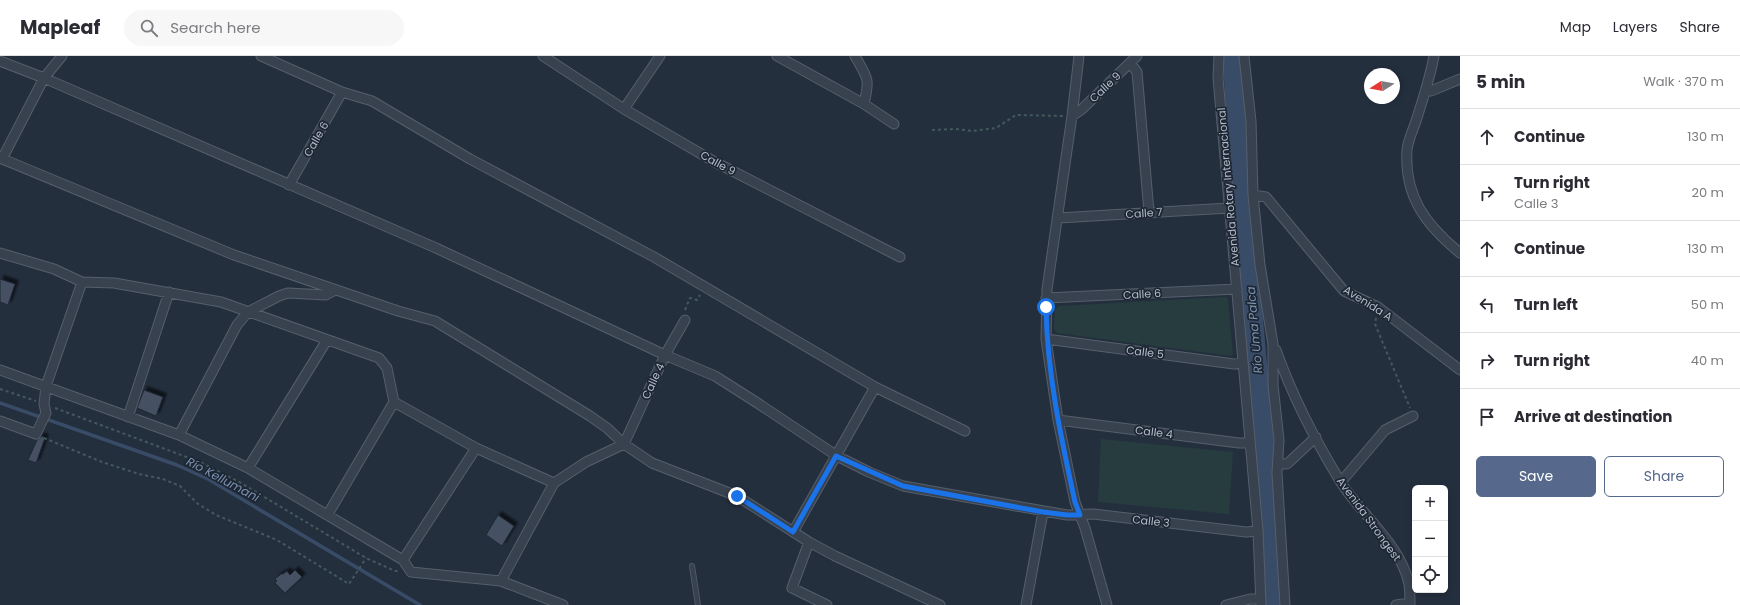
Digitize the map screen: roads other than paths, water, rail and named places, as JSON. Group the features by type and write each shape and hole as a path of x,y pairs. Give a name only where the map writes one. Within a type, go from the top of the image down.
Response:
{"street":[{"path":"62,56 44,78 1,159 234,255 398,312 435,321 590,416 607,428 624,444 652,463 737,496 809,542 940,605"},
{"path":"260,56 342,92 372,101 470,159 654,257 874,387 965,431"},
{"name":"Calle 9","path":"543,56 624,109 715,162 900,257"},
{"path":"624,109 660,56"},
{"path":"777,56 864,104 894,124"},
{"path":"855,56 867,77 869,85 864,104"},
{"path":"1079,56 1046,298 1046,340 1058,420 1075,502 1107,605"},
{"name":"Calle 9","path":"1072,116 1081,110 1137,56"},
{"name":"Avenida Rotary Internacional","path":"1219,56 1218,78 1258,531 1261,602"},
{"path":"1244,56 1251,121 1253,195 1260,265 1273,344 1274,385 1279,440 1277,473 1285,605"},
{"path":"1434,56 1426,90 1407,149 1412,192 1431,227 1460,253"},
{"name":"Calle 3","path":"0,61 44,78 436,248 664,355 715,376 836,456 903,486 1043,512 1067,515 1093,514 1246,532 1258,531"},
{"path":"1130,63 1137,72 1149,212"},
{"path":"1426,90 1431,91 1460,79"},
{"name":"Calle 6","path":"289,185 342,92"},
{"name":"Avenida A","path":"1253,195 1266,197 1344,291 1378,307 1460,370"},
{"name":"Calle 7","path":"1058,218 1229,208"},
{"path":"0,253 54,270 82,282 114,283 221,302 379,358 387,368 394,402 328,514"},
{"path":"0,421 36,434 42,424 45,408 46,386 82,282"},
{"name":"Calle 6","path":"1046,298 1237,289"},
{"path":"179,435 237,325 248,312 288,293 326,295 335,290"},
{"path":"128,417 169,292"},
{"name":"Calle 4","path":"624,444 664,355 685,320"},
{"path":"248,468 327,340"},
{"name":"Calle 5","path":"1046,340 1234,364 1243,363"},
{"name":"Avenida Strongest","path":"1273,344 1287,380 1341,482 1388,542 1400,561 1408,583 1410,604"},
{"path":"0,370 179,435 248,468 328,514 403,560 411,572 501,581 562,605"},
{"path":"793,532 874,387"},
{"path":"394,402 476,448 554,483"},
{"path":"1341,482 1385,430 1413,416"},
{"name":"Calle 4","path":"1058,420 1238,443 1250,443"},
{"path":"1278,464 1287,464 1316,436"},
{"path":"501,581 554,483 586,462 624,444"},
{"path":"403,560 476,448"},
{"path":"1026,605 1043,512"},
{"path":"809,542 792,588 827,605"},
{"path":"1226,605 1250,599 1261,602"},
{"path":"1396,605 1410,604"}],"lane":[{"path":"692,566 698,605"}],"waterway":[{"name":"Río Uma Palca","path":"1233,56 1237,137 1272,536 1274,605"},
{"name":"Río Kellumani","path":"0,403 177,465 208,479 420,605"}]}
